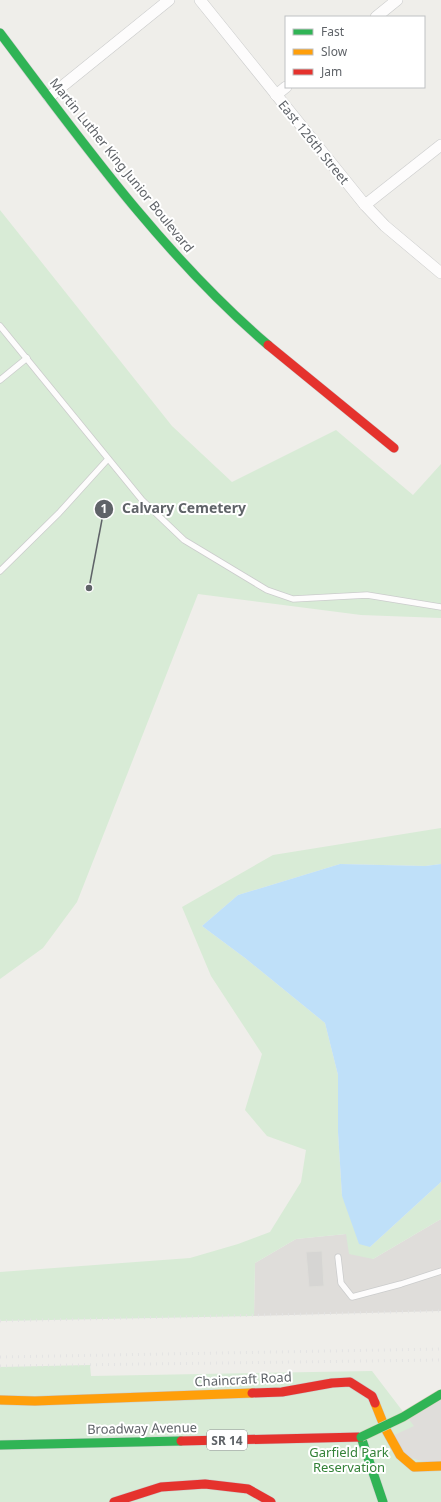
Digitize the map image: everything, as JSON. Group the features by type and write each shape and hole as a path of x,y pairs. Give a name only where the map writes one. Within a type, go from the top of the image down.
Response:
{"street":[{"path":"49,97 169,0"},
{"name":"East 126th Street","path":"200,0 365,205 385,226 441,273"},
{"path":"377,16 397,0"},
{"name":"Martin Luther King Junior Boulevard","path":"0,33 160,236 219,300 260,338 394,448"},
{"path":"276,95 285,88"},
{"path":"365,205 441,145"},
{"name":"Chaincraft Road","path":"0,1400 35,1401 282,1392 326,1384 350,1382 372,1396 385,1428 400,1455 414,1467 441,1466"},
{"name":"Broadway Avenue","path":"0,1445 361,1437 403,1417 441,1394"},
{"path":"361,1437 383,1502"},
{"path":"114,1502 160,1486 205,1484 248,1489 271,1502"}],"lane":[{"path":"0,326 142,500 184,540 267,590 294,598 366,595 441,607"},
{"path":"0,380 27,358"},
{"path":"0,571 59,513 108,459"},
{"path":"338,1257 341,1283 352,1297 401,1284 441,1271"}],"shaded area":[{"path":"441,1219 441,1311 254,1316 255,1263 296,1239 346,1234 373,1259"},
{"path":"441,1393 441,1466 414,1467 385,1428"}],"green space":[{"path":"0,210 172,426 232,482 336,430 413,495 441,464 441,618 361,615 198,594 77,902 43,948 0,979"},
{"path":"441,828 441,864 425,866 340,864 238,895 202,926 245,958 325,1023 338,1075 338,1132 342,1196 370,1247 441,1182 441,1219 373,1259 349,1254 346,1234 296,1239 255,1263 254,1316 0,1321 0,1272 190,1258 238,1244 270,1232 301,1182 306,1150 267,1136 245,1110 262,1054 211,976 182,907 273,855"},
{"name":"Garfield Park Reservation","path":"90,1365 91,1376 372,1371 414,1426 390,1437 400,1455 441,1466 441,1502 0,1502 0,1367"}],"water":[{"path":"340,864 425,866 441,864 441,1182 370,1247 359,1244 342,1196 338,1132 338,1075 325,1023 245,958 202,926 238,895"}],"building":[{"path":"322,1251 324,1286 309,1287 306,1252"}],"railway":[{"path":"0,1321 441,1311"},
{"path":"0,1357 441,1349"},
{"path":"0,1366 441,1360"}],"traffic: fast":[{"path":"0,33 93,156 159,236 230,311 268,345"},
{"path":"361,1437 403,1417 441,1394"},
{"path":"361,1437 383,1502"},
{"path":"0,1445 181,1441"}],"traffic: slow":[{"path":"0,1400 35,1401 252,1393"},
{"path":"375,1403 385,1428 400,1455 414,1467 441,1466"}],"traffic: jam":[{"path":"268,345 394,448"},
{"path":"252,1393 282,1392 332,1383 350,1382 372,1396 375,1403"},
{"path":"181,1441 361,1437"},
{"path":"114,1502 161,1487 205,1484 248,1489 271,1502"}],"place":[{"name":"Calvary Cemetery","path":"89,588"}]}
